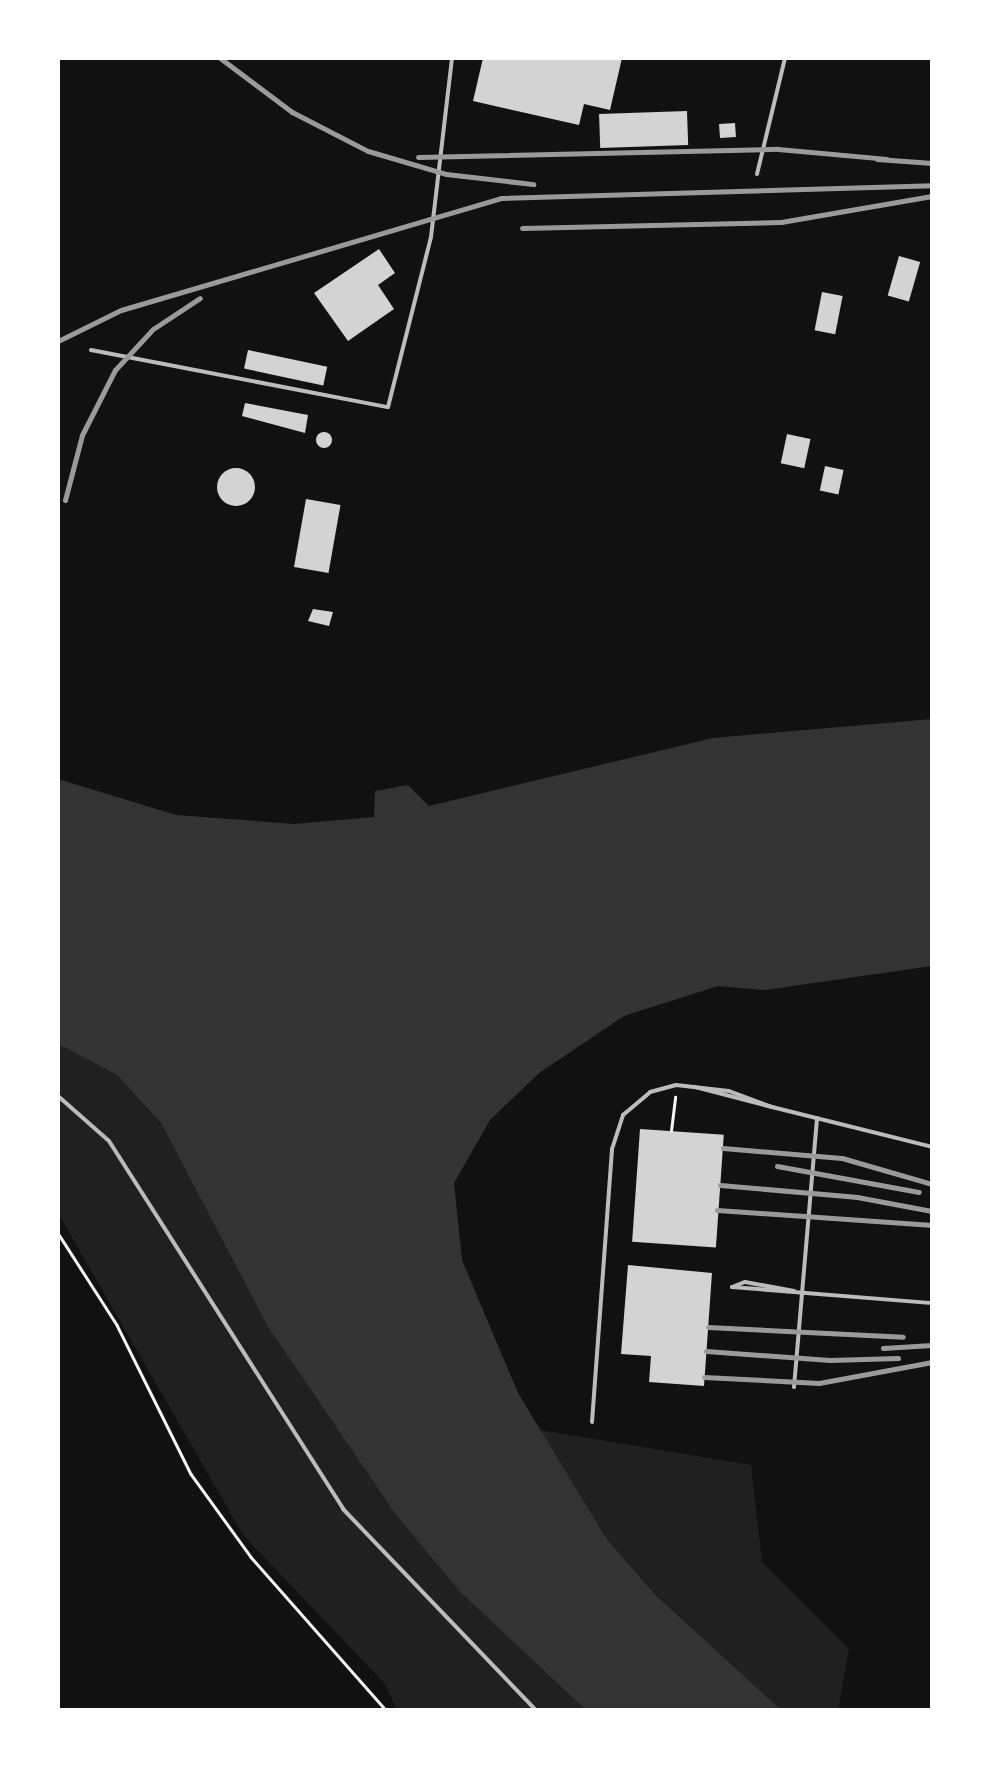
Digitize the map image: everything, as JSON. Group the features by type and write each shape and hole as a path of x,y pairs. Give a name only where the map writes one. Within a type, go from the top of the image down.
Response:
{"lane":[{"path":"90,350 388,407 431,237 452,58"},
{"path":"758,174 785,58"},
{"path":"592,1422 613,1139 634,1102 676,1085 694,1087 932,1147"},
{"path":"58,1096 109,1141 343,1509 536,1710"},
{"path":"794,1387 816,1118"},
{"path":"794,1291 764,1294 732,1287 755,1282 802,1292 932,1303"}],"path":[{"path":"672,1131 676,1085"},
{"path":"58,1233 117,1325 191,1474 251,1558 386,1710"}],"shaded area":[{"path":"932,719 932,966 765,990 718,986 624,1016 539,1073 490,1120 454,1183 462,1260 518,1393 606,1538 655,1594 781,1710 586,1710 460,1592 396,1515 268,1327 161,1123 117,1075 58,1044 58,779 176,815 294,824 374,817 375,791 408,785 429,806 713,738"},
{"path":"58,1044 117,1075 161,1123 268,1327 396,1515 460,1592 586,1710 397,1710 385,1684 243,1535 58,1213"},
{"path":"540,1430 751,1465 762,1562 849,1649 838,1710 781,1710 655,1593 606,1538"}],"building":[{"path":"483,58 622,58 610,110 584,104 579,125 473,101"},
{"path":"687,111 688,145 600,148 599,114"},
{"path":"735,123 736,137 720,138 719,124"},
{"path":"379,249 395,273 378,285 394,309 348,341 314,293"},
{"path":"899,256 920,262 909,301 888,295"},
{"path":"822,292 843,296 835,334 815,330"},
{"path":"248,350 327,367 323,385 244,369"},
{"path":"245,403 308,415 305,433 242,416"},
{"path":"324,432 332,440 324,448 316,440"},
{"path":"787,434 810,439 804,468 781,463"},
{"path":"825,466 844,470 838,494 820,490"},
{"path":"236,468 249,474 255,487 249,500 236,506 223,500 217,487 223,474"},
{"path":"306,499 340,505 328,573 294,567"},
{"path":"313,609 333,612 329,626 308,621"},
{"path":"640,1129 724,1135 716,1248 632,1242"},
{"path":"628,1265 712,1273 704,1386 649,1382 651,1356 621,1354"}],"railway":[{"path":"220,58 292,112 368,151 446,174 533,184"},
{"path":"418,157 778,149 887,159"},
{"path":"877,159 932,163"},
{"path":"58,341 121,310 501,198 932,185"},
{"path":"522,228 781,222 932,196"},
{"path":"65,500 82,435 115,370 153,329 200,298"},
{"path":"723,1148 842,1158 932,1184"},
{"path":"777,1166 919,1192"},
{"path":"720,1185 857,1197 932,1211"},
{"path":"717,1210 932,1225"},
{"path":"708,1327 903,1337"},
{"path":"883,1348 932,1345"},
{"path":"706,1351 830,1360 898,1358"},
{"path":"704,1377 819,1383 932,1362"}]}
